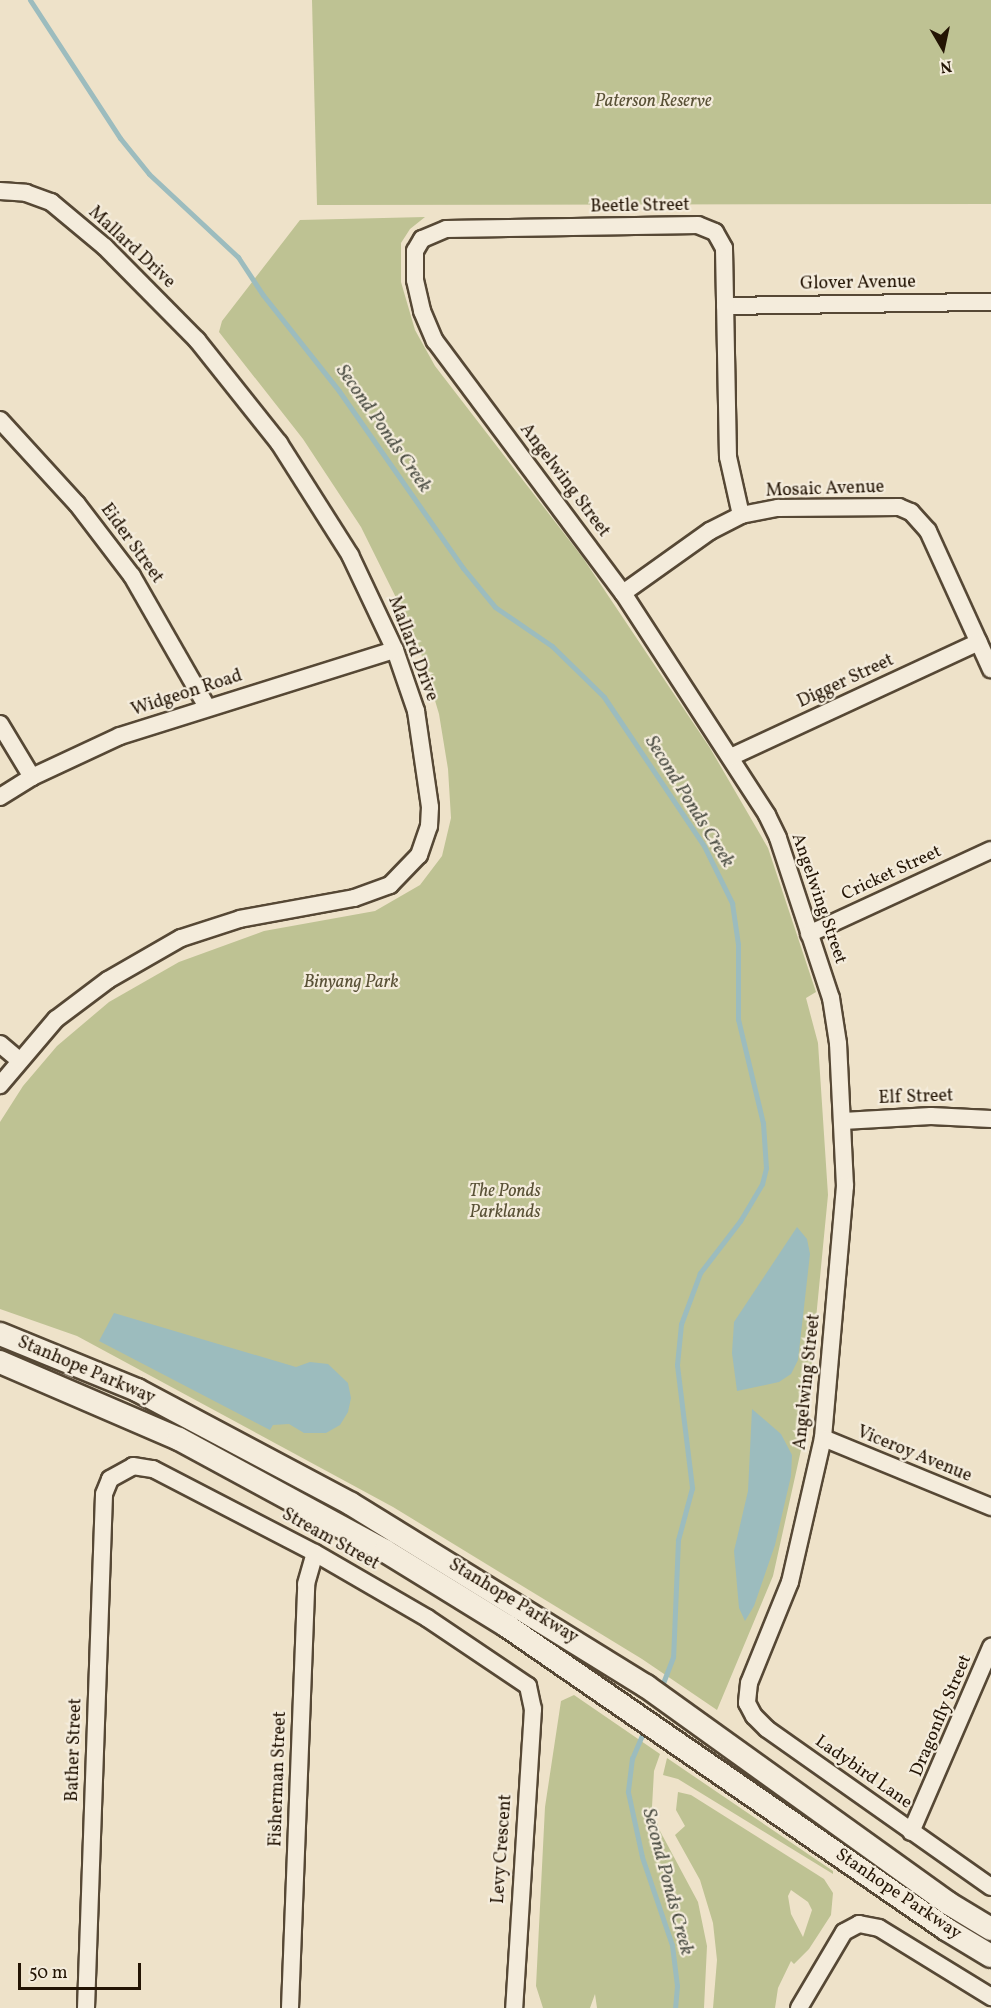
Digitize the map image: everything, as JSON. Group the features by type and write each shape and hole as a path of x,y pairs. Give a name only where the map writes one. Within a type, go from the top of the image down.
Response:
{"main road":[{"name":"Stanhope Parkway","path":"0,1334 137,1390 351,1504 646,1686 991,1929"},
{"name":"Stanhope Parkway","path":"0,1362 126,1414 325,1517 507,1626 946,1929 991,1956"}],"street":[{"name":"Mallard Drive","path":"0,191 26,192 62,210 135,276 225,372 279,443 333,526 395,650 418,721 430,807 425,841 405,873 390,885 354,898 240,918 181,938 108,980 65,1013 19,1060 0,1085"},
{"name":"Beetle Street","path":"422,238 446,229 709,227 724,248 728,457 741,515"},
{"name":"Angelwing Street","path":"422,238 415,251 415,280 422,311 435,341 623,593 731,757 778,838 831,998 843,1121 845,1186 823,1438 790,1582 754,1671"},
{"name":"Glover Avenue","path":"725,306 991,302"},
{"name":"Eider Street","path":"0,420 77,504 126,567 207,707"},
{"name":"Mosaic Avenue","path":"623,593 710,531 741,515 778,508 885,506 911,512 928,531 991,669"},
{"name":"Digger Street","path":"731,757 979,642"},
{"name":"Widgeon Road","path":"0,797 32,777 120,736 395,650"},
{"path":"0,724 32,777"},
{"name":"Cricket Street","path":"809,934 991,850"},
{"path":"0,1044 19,1060"},
{"name":"Elf Street","path":"843,1121 931,1116 991,1119"},
{"name":"Viceroy Avenue","path":"823,1438 991,1507"},
{"name":"Stream Street","path":"104,1494 106,1485 119,1471 143,1466 315,1553 511,1672 531,1694"},
{"name":"Bather Street","path":"86,2008 104,1494"},
{"name":"Fisherman Street","path":"290,2008 306,1584 315,1553"},
{"name":"Dragonfly Street","path":"911,1832 991,1647"},
{"name":"Ladybird Lane","path":"754,1671 747,1703 759,1723 991,1887"},
{"name":"Levy Crescent","path":"514,2008 531,1694"},
{"path":"799,2008 844,1932 859,1924 879,1928 991,1997"}],"green space":[{"name":"Paterson Reserve","path":"312,0 991,0 991,204 317,205"},
{"name":"The Ponds Parklands","path":"425,217 410,229 401,243 401,282 415,330 435,366 583,558 710,748 768,848 816,992 806,998 818,1043 828,1195 805,1432 773,1576 717,1710 642,1659 393,1507 77,1336 0,1309 0,1122 23,1086 57,1046 109,1002 179,962 264,931 375,911 420,885 442,856 451,818 448,769 439,714 417,640 361,527 303,439 219,332 222,321 300,220"},
{"path":"574,1695 660,1754 654,1771 652,1807 660,1831 698,1902 707,1946 704,2008 597,2008 595,1994 590,2008 543,2008 536,1986 545,1807 561,1701"},
{"path":"667,1758 833,1871 833,1874 678,1779 663,1775"},
{"path":"678,1792 691,1795 824,1879 833,1893 831,1915 809,1949 794,1964 791,1961 778,1988 775,2008 713,2008 717,1960 713,1923 700,1880 675,1835 685,1826 676,1810","holes":["791,1890 808,1902 812,1910 803,1937 791,1914 788,1896"]}],"water":[{"path":"797,1227 807,1239 810,1254 798,1360 791,1374 779,1382 737,1391 732,1353 734,1322"},
{"path":"114,1313 296,1367 310,1362 328,1364 348,1383 351,1398 348,1412 340,1425 326,1433 304,1433 289,1424 273,1425 270,1430 99,1341"},
{"path":"752,1409 781,1434 792,1455 791,1476 775,1545 754,1606 745,1621 739,1608 734,1551 748,1491"}],"waterway":[{"name":"Second Ponds Creek","path":"30,0 120,138 149,174 238,257 263,295 339,391 463,568 495,607 552,646 604,697 704,846 732,903 738,944 738,1019 763,1123 766,1168 762,1184 740,1221 700,1273 681,1324 677,1365 692,1488 678,1540 673,1657 661,1689"},
{"name":"Second Ponds Creek","path":"645,1728 632,1758 628,1792 642,1857 672,1945 677,1986 675,2008"}],"park label":[{"name":"Binyang Park","path":"351,983"}]}
